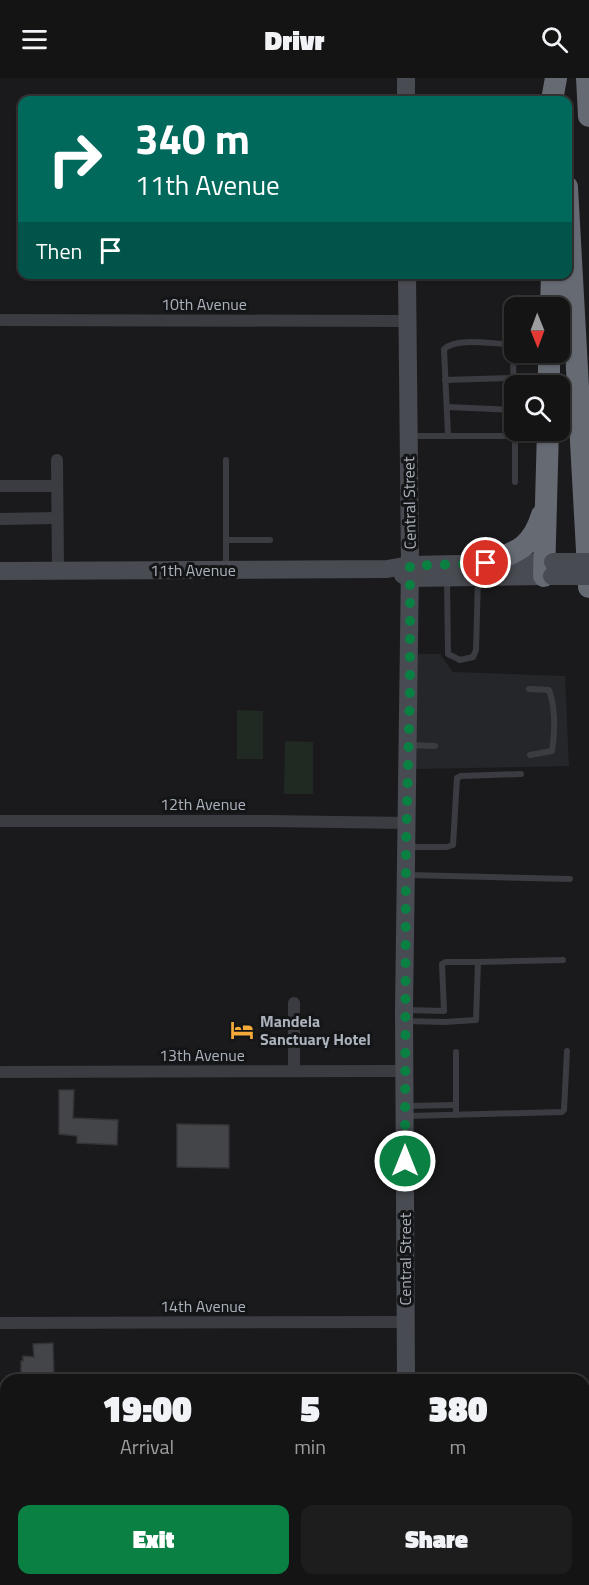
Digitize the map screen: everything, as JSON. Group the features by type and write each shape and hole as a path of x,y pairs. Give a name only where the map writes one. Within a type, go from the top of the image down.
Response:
{"highway":[{"path":"553,96 556,78"},
{"path":"561,78 562,96"},
{"path":"587,78 589,116"},
{"path":"551,297 552,279"},
{"path":"572,279 589,587"},
{"path":"548,441 545,504 549,569"},
{"path":"482,570 523,548 531,540 538,527 545,504"}],"main road":[{"path":"406,78 406,96"},
{"name":"Central Street","path":"406,1374 404,1071 410,572 407,279"},
{"name":"11th Avenue","path":"410,572 549,569 589,562"},
{"name":"11th Avenue","path":"0,571 387,569 447,578 482,570"},
{"name":"11th Avenue","path":"549,569 589,576"}],"street":[{"name":"10th Avenue","path":"0,320 408,321"},
{"path":"57,460 58,570"},
{"path":"0,486 57,486"},
{"path":"0,519 57,518"},
{"name":"12th Avenue","path":"0,821 406,822"},
{"path":"294,1003 294,1071"},
{"name":"13th Avenue","path":"0,1072 404,1071"},
{"name":"14th Avenue","path":"0,1323 406,1322"}],"lane":[{"path":"448,436 444,349 449,344 458,342 509,344 513,353 513,375"},
{"path":"445,380 504,378"},
{"path":"447,407 504,410"},
{"path":"408,436 504,436"},
{"path":"515,441 515,482"},
{"path":"226,460 226,570"},
{"path":"226,540 270,540"},
{"path":"447,578 448,654 460,660 473,657 476,650 482,570"},
{"path":"530,689 549,690 554,730 552,751 530,755"},
{"path":"408,745 435,746"},
{"path":"406,848 453,845 457,778 521,774"},
{"path":"406,875 570,879"},
{"path":"444,1022 442,964 446,962 563,960"},
{"path":"405,1016 444,1022 476,1020 478,962"},
{"path":"405,1016 444,1011"},
{"path":"404,1111 456,1115 562,1112 564,1110 567,1051"},
{"path":"456,1052 456,1115"},
{"path":"404,1111 456,1106"}],"shaded area":[{"path":"415,654 440,654 453,672 565,676 569,766 415,769"},
{"path":"237,710 263,711 263,759 237,759"},
{"path":"285,741 313,742 313,794 284,794"}],"building":[{"path":"59,1090 74,1090 73,1118 118,1120 117,1145 77,1143 77,1136 59,1134"},
{"path":"177,1124 229,1125 229,1168 177,1167"},
{"path":"53,1343 54,1374 21,1374 23,1356 34,1357 33,1344"}],"place":[{"name":"Mandela Sanctuary Hotel","path":"242,1030"}],"route":[{"path":"405,1161 410,566 486,563"}]}
